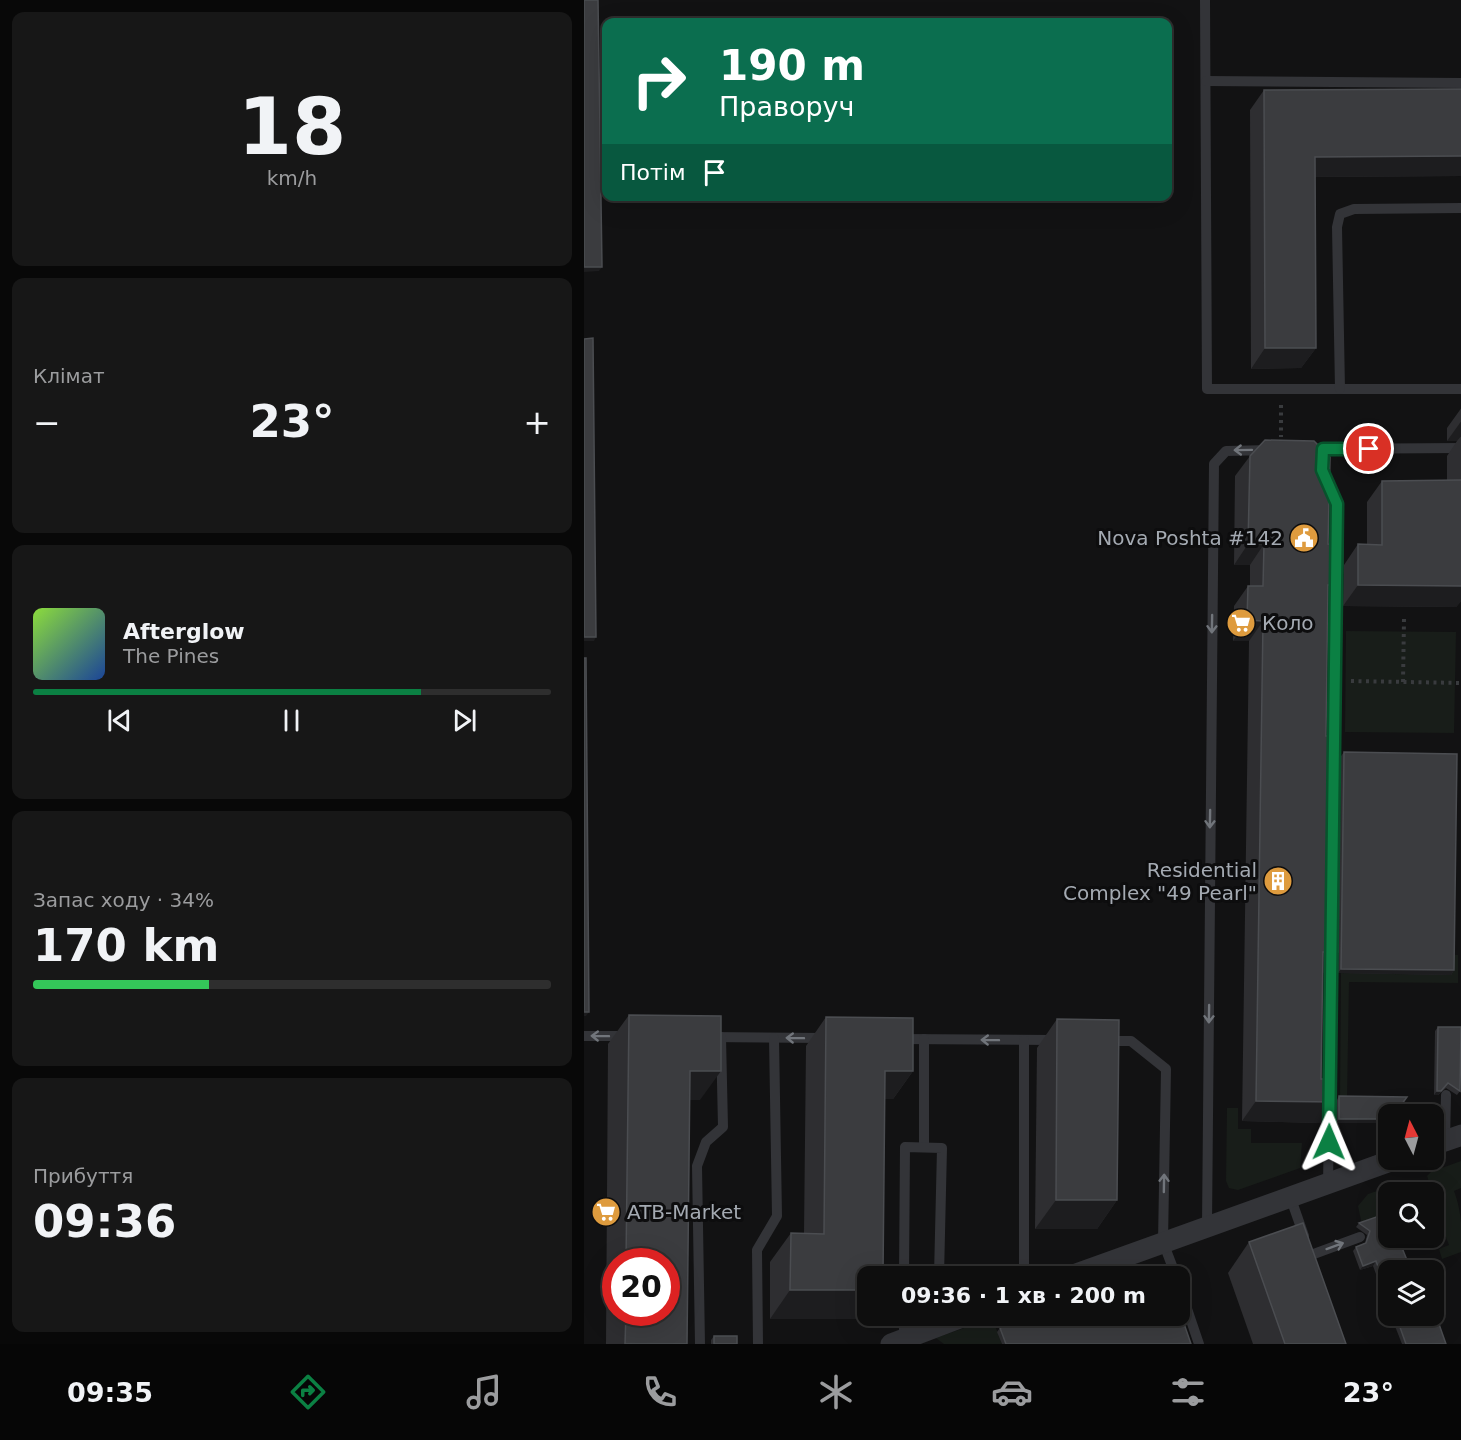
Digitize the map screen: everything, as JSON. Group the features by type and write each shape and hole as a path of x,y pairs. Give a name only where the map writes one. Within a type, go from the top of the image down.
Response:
{"street":[{"path":"1098,1266 1378,1165"},
{"path":"897,1342 928,1326"}],"lane":[{"path":"1205,0 1207,389 1462,390"},
{"path":"1206,81 1462,83"},
{"path":"1340,389 1337,227 1340,214 1354,209 1462,208"},
{"path":"1302,449 1462,448"},
{"path":"1207,1226 1214,464 1226,451 1282,449"},
{"path":"1323,449 1322,470 1337,504 1334,766"},
{"path":"1328,1183 1332,930"},
{"path":"584,1036 641,1036"},
{"path":"698,1037 841,1038"},
{"path":"700,1344 697,1166 706,1142 723,1127 721,1037"},
{"path":"758,1344 757,1250 778,1216 774,1038"},
{"path":"888,1039 1072,1040"},
{"path":"924,1039 924,1148"},
{"path":"1024,1040 1024,1266"},
{"path":"1096,1041 1131,1041 1166,1069 1163,1242 1172,1266"},
{"path":"1446,1095 1446,1140"},
{"path":"904,1266 905,1147 942,1148 939,1266"},
{"path":"1290,1196 1312,1259 1360,1237"},
{"path":"1190,1317 1199,1344"},
{"path":"897,1342 901,1326"}],"path":[{"path":"1281,389 1282,449"},
{"path":"1403,682 1404,619"},
{"path":"1335,681 1462,683"}],"shaded area":[{"path":"1346,631 1456,632 1454,733 1345,732"},
{"path":"1451,955 1458,955 1458,983 1349,982 1347,1100 1340,1100 1341,973 1451,975"},
{"path":"1227,1108 1238,1108 1238,1129 1251,1129 1251,1143 1302,1143 1300,1168 1238,1190 1229,1188 1226,1181"},
{"path":"1461,1161 1461,1188 1454,1191 1461,1221 1461,1252 1442,1259 1439,1249 1449,1245 1444,1235 1444,1182 1429,1182 1427,1176 1436,1170 1444,1170 1444,1167"},
{"path":"1378,1191 1378,1219 1362,1225 1358,1206 1368,1194"},
{"path":"970,1326 995,1326 1002,1344 944,1344 936,1338"}],"building":[{"path":"584,0 598,0 602,267 584,267"},
{"path":"1462,89 1462,156 1315,157 1316,348 1265,348 1264,90"},
{"path":"593,338 596,637 584,637 584,339"},
{"name":"Residential Complex \"49 Pearl\"","path":"1265,440 1314,441 1330,457 1328,544 1343,545 1342,585 1328,585 1326,736 1340,736 1338,952 1323,952 1321,1079 1336,1079 1336,1102 1256,1101 1263,621 1247,620 1248,586 1263,586 1264,544 1248,544 1250,456"},
{"path":"1462,480 1462,586 1358,585 1358,544 1382,545 1382,481"},
{"path":"584,658 586,658 589,1012 584,1012"},
{"path":"1344,752 1457,754 1454,970 1341,969"},
{"path":"629,1015 721,1016 721,1071 690,1071 687,1344 625,1344 626,1326 680,1326 680,1248 626,1248"},
{"path":"826,1017 913,1018 913,1071 885,1071 883,1266 857,1266 857,1290 790,1290 791,1233 824,1234"},
{"path":"1057,1019 1119,1020 1117,1200 1056,1200"},
{"path":"1438,1027 1461,1027 1460,1091 1448,1083 1441,1091 1437,1091"},
{"path":"1339,1096 1407,1097 1402,1104 1378,1104 1378,1119 1339,1119"},
{"path":"1378,1216 1378,1248 1402,1248 1407,1260 1378,1260 1378,1266 1376,1261 1363,1266 1356,1247 1366,1243 1370,1231 1359,1223"},
{"path":"1303,1223 1346,1344 1285,1344 1249,1242"},
{"path":"1006,1326 1185,1326 1191,1344 1006,1344 1000,1328"},
{"path":"1400,1326 1440,1326 1446,1344 1406,1344"},
{"path":"714,1336 737,1336 737,1344 714,1344"}],"place":[{"name":"Nova Poshta #142","path":"1304,538"},
{"name":"Коло","path":"1241,623"},
{"name":"Residential Complex \"49 Pearl\"","path":"1278,881"},
{"name":"ATB-Market","path":"606,1212"}],"route":[{"path":"1329,1142 1337,504 1322,470 1323,449 1369,449"}]}
